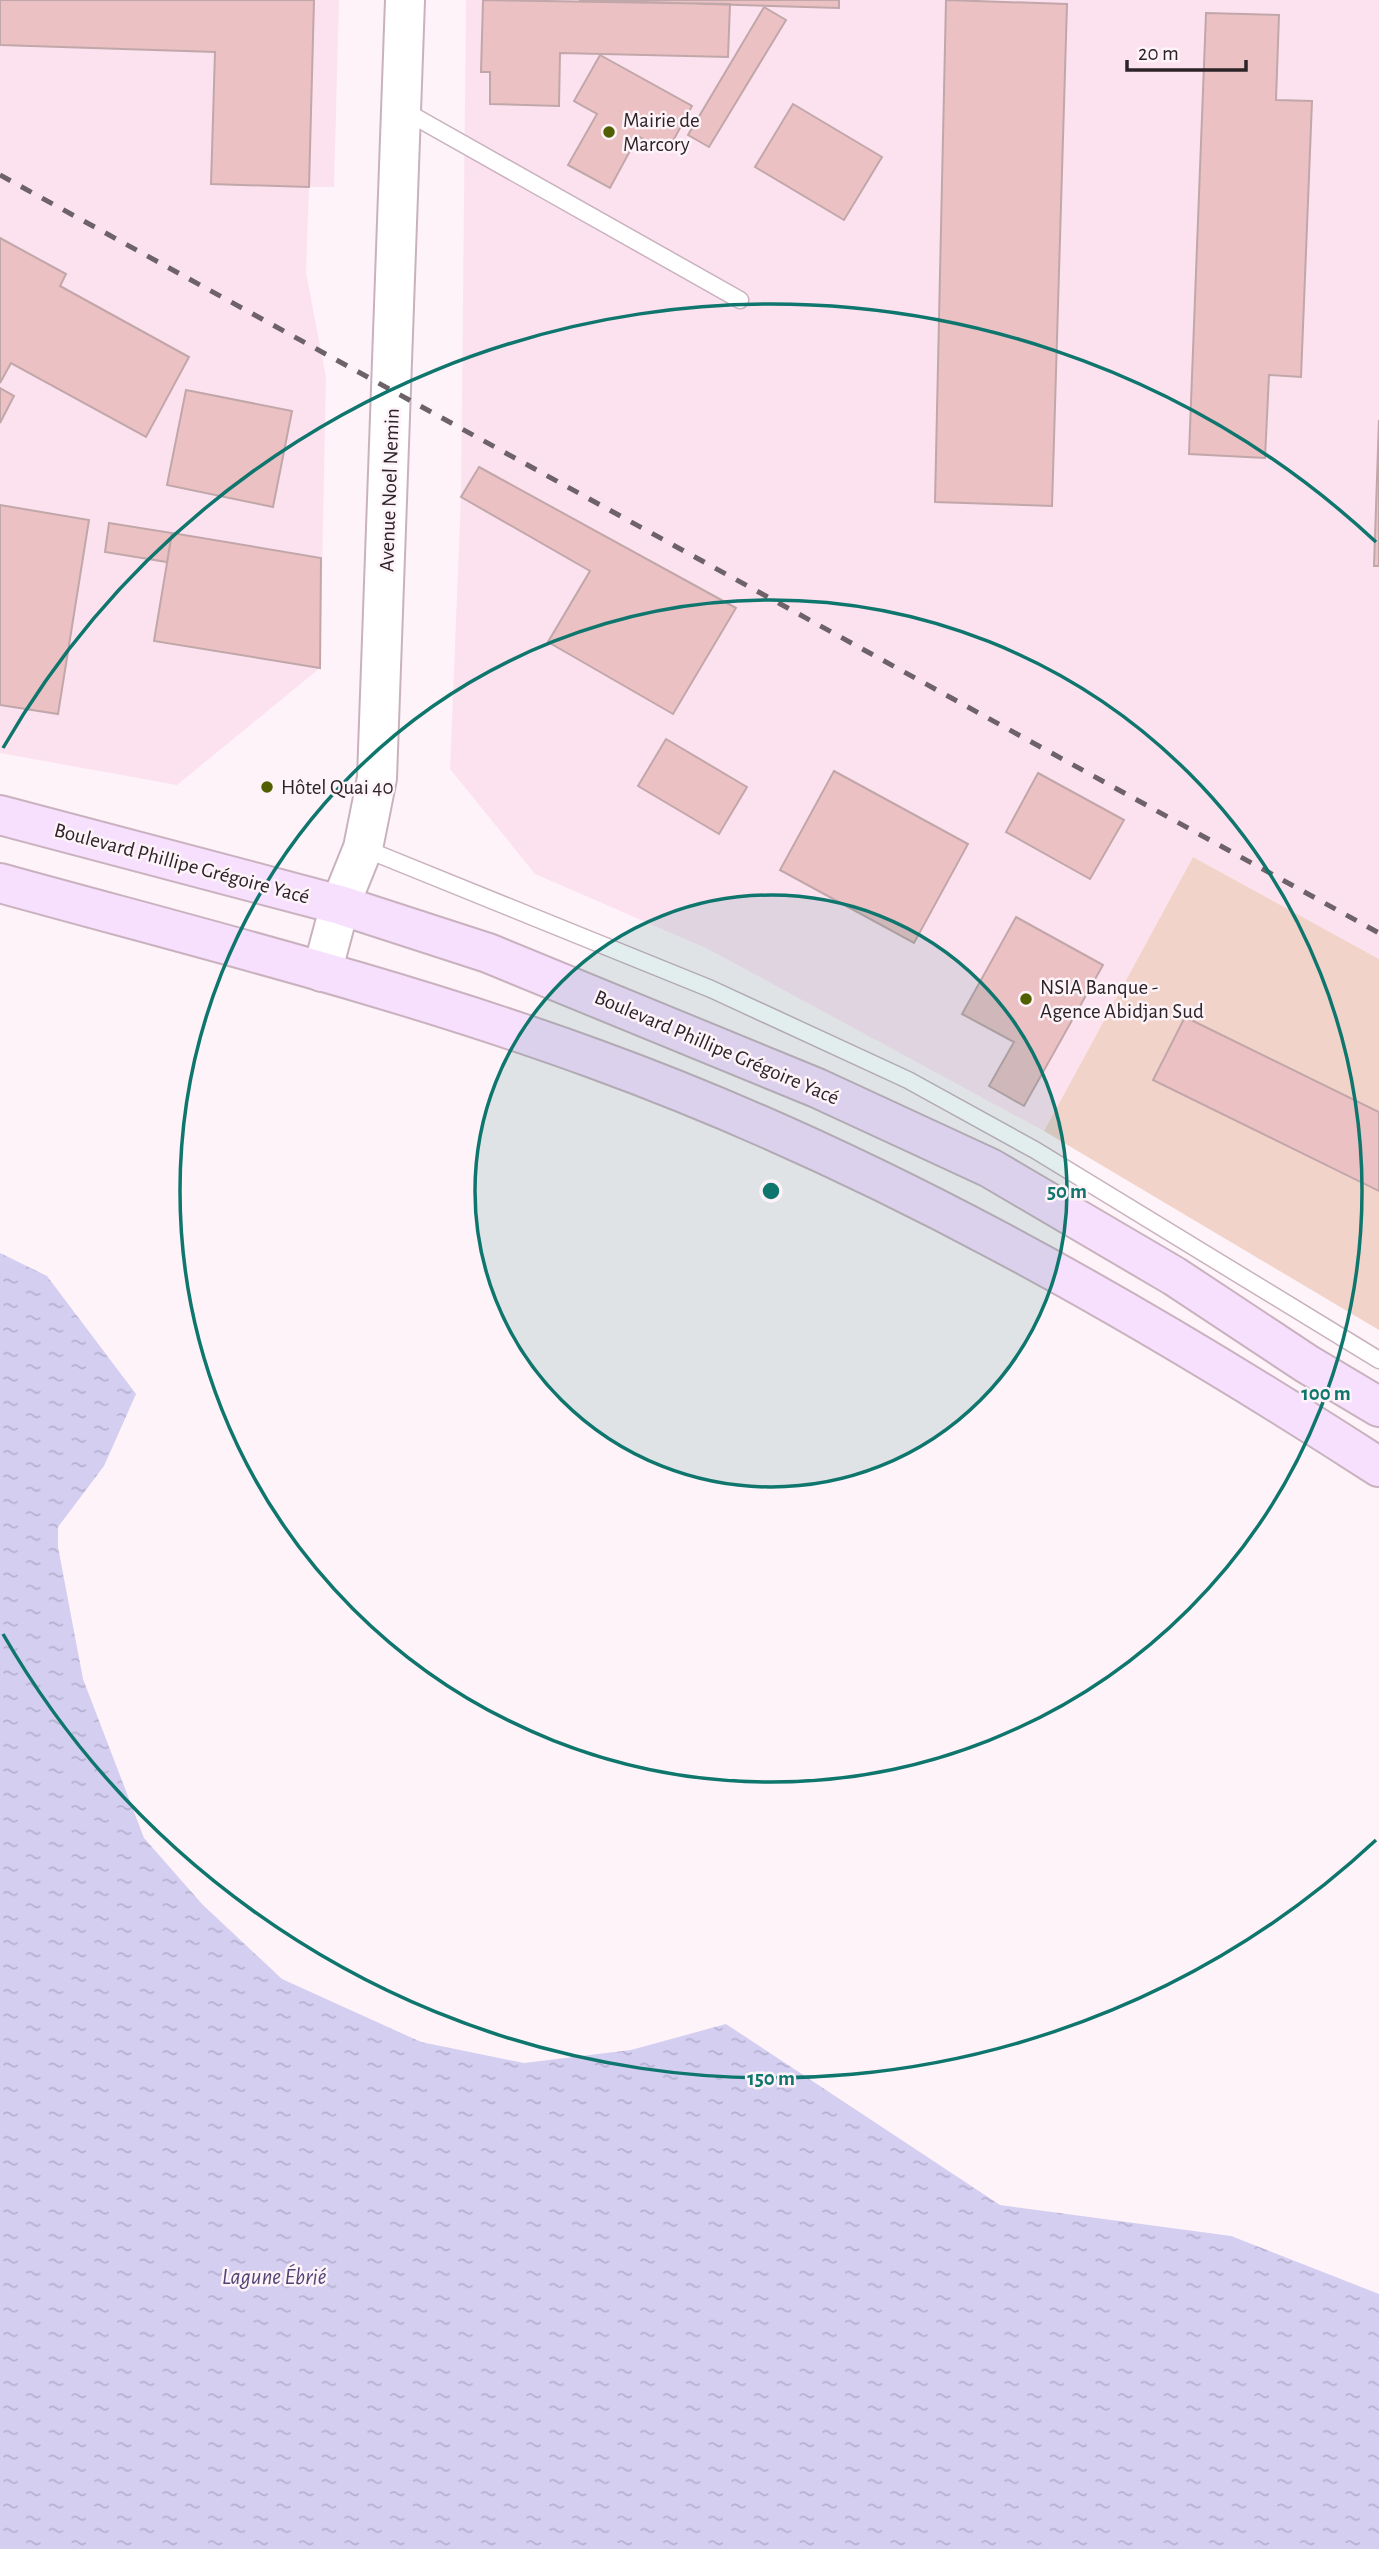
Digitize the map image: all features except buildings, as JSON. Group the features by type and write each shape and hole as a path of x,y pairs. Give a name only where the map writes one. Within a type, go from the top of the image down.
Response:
{"main road":[{"name":"Boulevard Phillipe Grégoire Yacé","path":"0,815 340,905 488,953 817,1088 990,1168 1174,1276 1307,1364 1379,1407"},
{"path":"0,883 322,972 503,1026 600,1061 884,1182 1127,1310 1379,1467"}],"street":[{"name":"Avenue Noel Nemin","path":"322,972 340,905 363,848 377,778 405,0"}],"lane":[{"path":"402,110 740,300"},
{"path":"363,848 711,989 908,1080 1035,1150 1379,1360"}],"shaded area":[{"path":"0,0 339,0 334,187 309,187 306,273 326,377 320,668 177,785 0,753"},
{"path":"466,0 1379,0 1379,959 1193,857 1044,1131 708,949 535,874 450,769 461,497"},
{"path":"1193,857 1379,959 1379,1330 1044,1131"}],"water":[{"name":"Lagune Ébrié","path":"0,1253 47,1276 136,1394 104,1466 58,1527 58,1547 83,1679 144,1838 202,1904 282,1979 421,2042 524,2063 631,2050 726,2024 1000,2205 1231,2236 1379,2294 1379,2549 0,2549"}],"railway":[{"path":"0,175 1379,933"}],"place":[{"name":"Mairie de Marcory","path":"609,132"},
{"name":"Hôtel Quai 40","path":"267,787"},
{"name":"NSIA Banque - Agence Abidjan Sud","path":"1026,999"}]}
